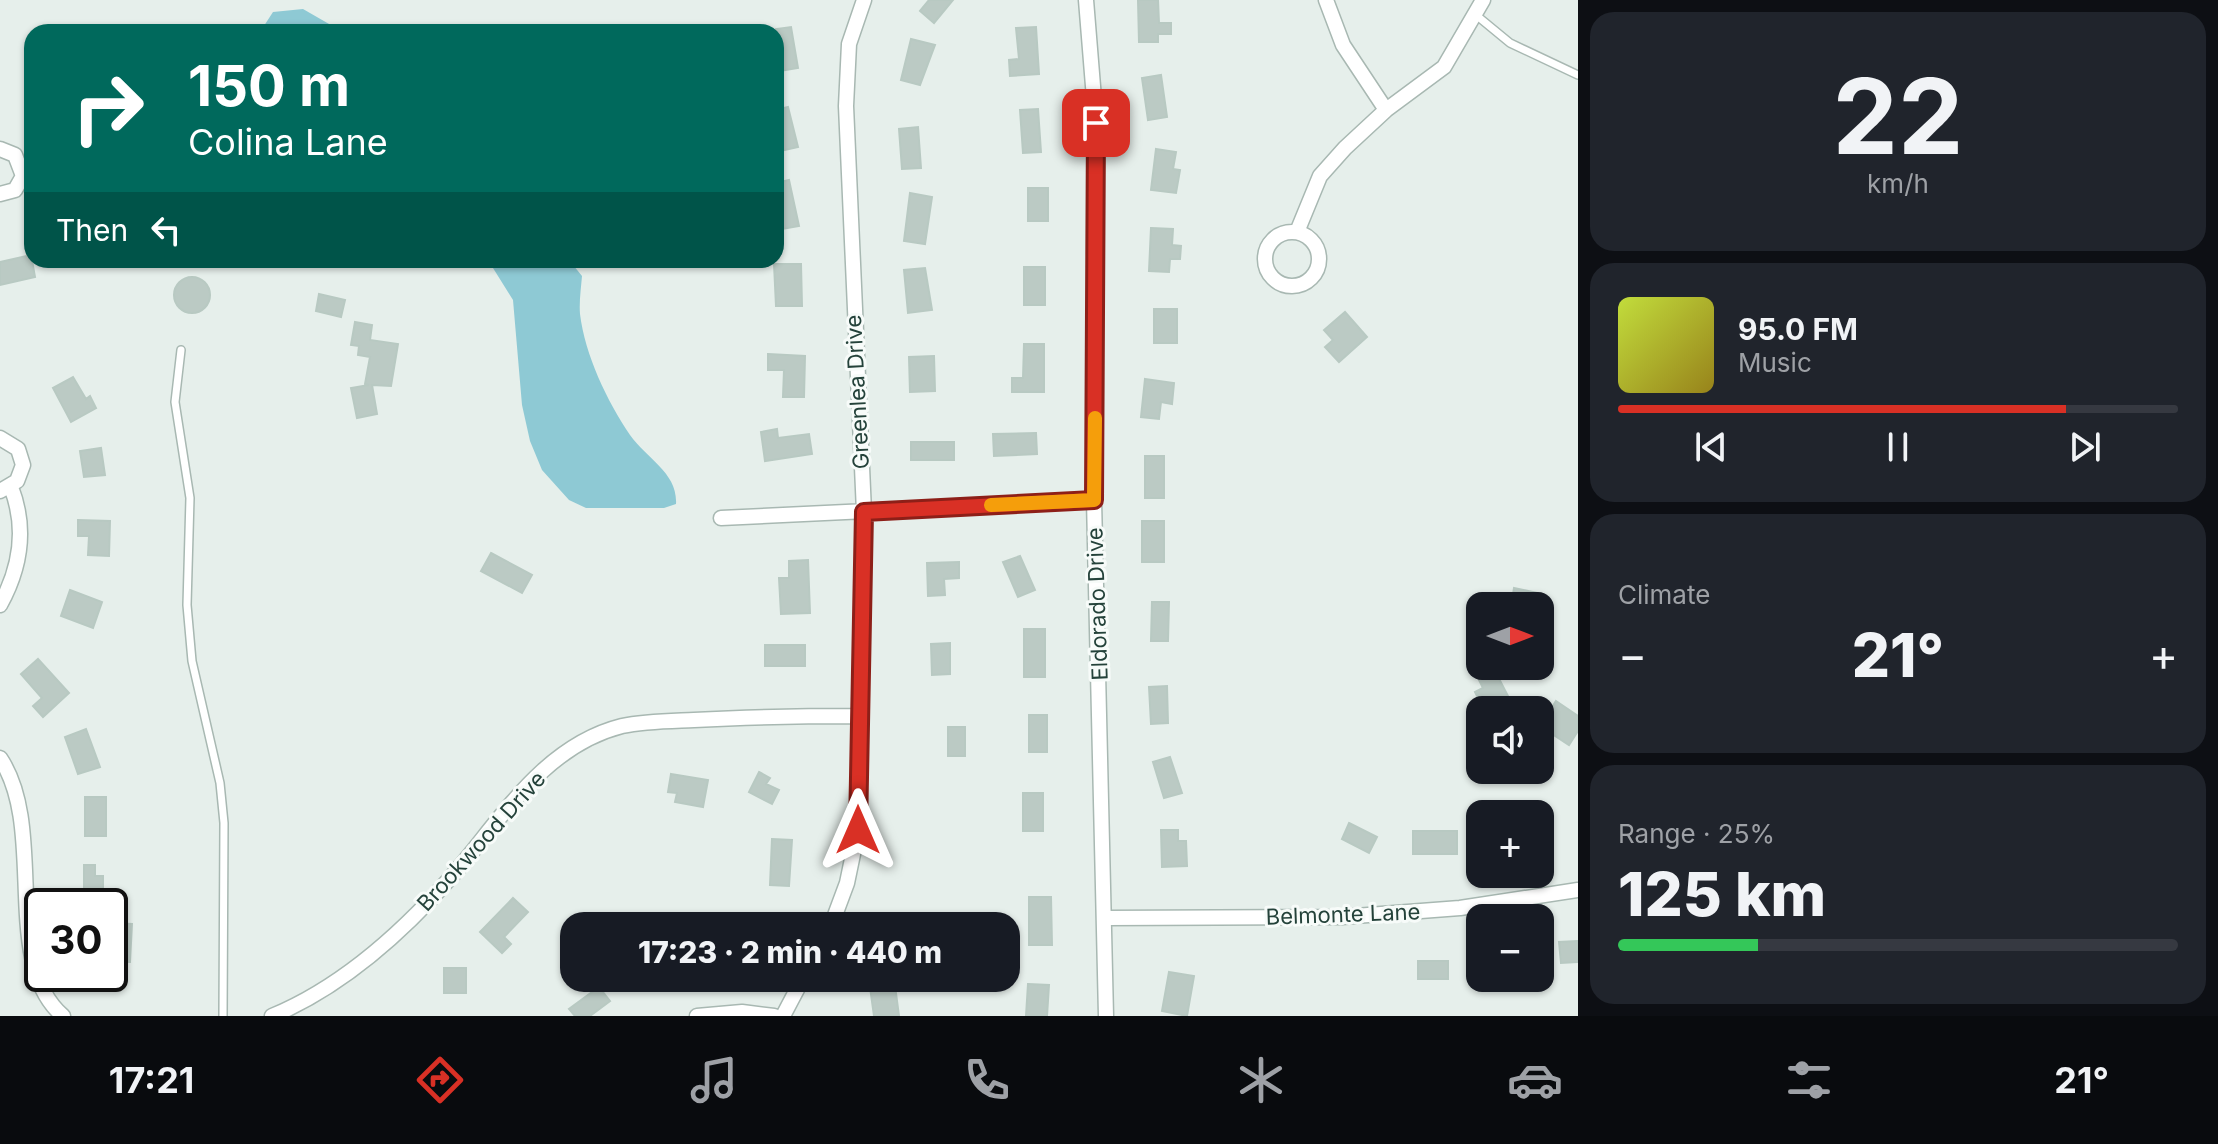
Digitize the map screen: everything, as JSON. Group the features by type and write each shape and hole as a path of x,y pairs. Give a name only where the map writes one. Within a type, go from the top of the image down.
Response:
{"street":[{"name":"Greenlea Drive","path":"836,912 847,883 858,830 864,512 846,106 849,44 864,0"},
{"name":"Eldorado Drive","path":"1086,0 1096,123 1094,500 1106,1016"},
{"path":"1326,0 1343,45 1386,110"},
{"path":"1297,232 1320,176 1386,110 1444,67 1483,0"},
{"path":"0,149 20,160 23,176 15,190 0,194"},
{"path":"0,438 12,443 22,457 22,474 5,489 20,509 20,546 0,605"},
{"path":"721,518 1094,500"},
{"name":"Brookwood Drive","path":"272,1016 316,995 343,977 398,931 451,877 530,781 586,741 621,727 658,722 765,716 858,716"},
{"path":"0,758 11,774 20,816 25,920 31,965 38,988 51,1007 63,1016"},
{"name":"Belmonte Lane","path":"1106,918 1342,917 1460,908 1578,890"},
{"path":"783,1016 796,992"},
{"path":"697,1016 742,1012 774,1016"}],"lane":[{"path":"1476,15 1510,43 1578,75"},
{"path":"181,350 175,402 190,498 187,605 192,661 220,783 224,823 223,1016"}],"water":[{"path":"303,9 329,24 265,24 273,12"},
{"path":"493,268 576,268 582,276 580,314 598,377 630,435 667,475 676,504 664,508 586,508 569,500 542,470 530,441 522,405 513,300"}],"building":[{"path":"929,0 953,0 934,23 920,11"},
{"path":"1138,0 1158,0 1159,23 1171,23 1171,34 1158,34 1158,42 1139,42"},
{"path":"791,27 798,68 784,70 784,28"},
{"path":"1036,27 1039,74 1010,76 1009,60 1019,59 1016,28"},
{"path":"911,39 935,45 920,85 901,80"},
{"path":"1161,75 1167,117 1148,120 1142,78"},
{"path":"788,107 798,147 784,150 784,108"},
{"path":"1038,109 1041,152 1023,153 1020,110"},
{"path":"918,127 921,168 902,169 899,129"},
{"path":"1156,149 1176,152 1173,169 1180,170 1176,193 1151,190"},
{"path":"789,180 799,226 784,229 784,181"},
{"path":"1028,188 1048,188 1048,221 1028,221"},
{"path":"910,193 932,197 925,244 904,241"},
{"path":"1151,228 1173,229 1172,245 1181,246 1180,259 1170,259 1169,272 1149,271"},
{"path":"24,257 24,268 33,268 35,277 0,285 0,262"},
{"path":"784,264 801,264 802,306 776,306 774,268 784,268"},
{"path":"1024,267 1045,267 1045,305 1024,305"},
{"path":"925,268 932,310 908,313 904,270"},
{"path":"192,277 204,283 210,295 204,307 192,313 180,307 174,295 180,283"},
{"path":"319,294 345,300 341,317 316,311"},
{"path":"1154,309 1177,309 1177,343 1154,343"},
{"path":"1345,312 1367,337 1339,362 1325,347 1333,340 1324,330"},
{"path":"355,322 372,325 370,340 398,344 391,386 372,385 377,414 357,418 351,388 369,385 365,384 370,357 358,355 359,346 351,345"},
{"path":"1024,344 1044,344 1044,392 1012,392 1012,378 1023,378"},
{"path":"768,354 805,356 804,397 783,397 784,370 768,370"},
{"path":"934,356 935,391 910,392 909,357"},
{"path":"73,377 86,399 90,396 96,408 71,422 53,388"},
{"path":"1145,379 1174,383 1172,404 1161,402 1159,419 1141,417"},
{"path":"777,429 778,438 809,434 812,454 765,461 761,432"},
{"path":"1036,433 1037,454 994,456 993,434"},
{"path":"911,442 954,442 954,460 911,460"},
{"path":"101,448 105,475 84,477 80,451"},
{"path":"1145,456 1164,456 1164,498 1145,498"},
{"path":"78,520 110,521 109,556 88,555 89,536 78,536"},
{"path":"1142,521 1164,521 1164,562 1142,562"},
{"path":"491,553 532,575 522,593 481,571"},
{"path":"1020,556 1035,590 1018,597 1003,562"},
{"path":"808,560 810,613 781,614 779,578 789,578 789,561"},
{"path":"959,562 959,578 944,579 945,595 928,596 927,563"},
{"path":"70,590 102,602 93,628 61,616"},
{"path":"1152,602 1169,602 1168,641 1151,641"},
{"path":"1024,629 1045,629 1045,677 1024,677"},
{"path":"950,643 950,674 932,675 931,644"},
{"path":"765,645 805,645 805,666 765,666"},
{"path":"38,659 69,693 43,717 33,706 42,698 21,674"},
{"path":"1479,680 1500,680 1508,696 1477,696 1475,692 1483,688"},
{"path":"1167,686 1168,723 1151,724 1149,687"},
{"path":"1556,701 1578,716 1578,731 1569,745 1554,735"},
{"path":"1029,715 1047,715 1047,752 1029,752"},
{"path":"948,727 965,727 965,756 948,756"},
{"path":"86,729 100,767 78,774 65,737"},
{"path":"1170,757 1182,793 1164,798 1153,762"},
{"path":"759,772 770,778 766,784 779,790 772,804 749,792"},
{"path":"671,774 708,780 703,807 675,802 677,793 668,792"},
{"path":"1023,793 1043,793 1043,831 1023,831"},
{"path":"85,797 106,797 106,836 85,836"},
{"path":"1349,823 1377,837 1369,853 1342,839"},
{"path":"1161,830 1178,830 1178,841 1186,841 1187,866 1162,867"},
{"path":"1413,831 1457,831 1457,854 1413,854"},
{"path":"772,839 792,840 789,886 770,885"},
{"path":"84,865 95,865 95,876 103,876 103,888 84,888"},
{"path":"1029,897 1051,897 1052,945 1029,945"},
{"path":"513,898 528,912 504,937 511,944 502,953 480,932"},
{"path":"128,924 132,924 128,962"},
{"path":"1578,941 1578,962 1561,963 1559,942"},
{"path":"1418,961 1448,961 1448,979 1418,979"},
{"path":"444,968 466,968 466,993 444,993"},
{"path":"1169,972 1194,976 1187,1016 1162,1011"},
{"path":"1028,984 1049,985 1047,1016 1026,1016"},
{"path":"592,992 603,992 610,1001 590,1016 575,1016 569,1009"},
{"path":"871,992 896,992 899,1016 874,1016"}],"slow traffic":[{"path":"991,505 1094,500 1095,418"}],"route":[{"path":"858,830 864,512 1094,500 1096,123"}]}
